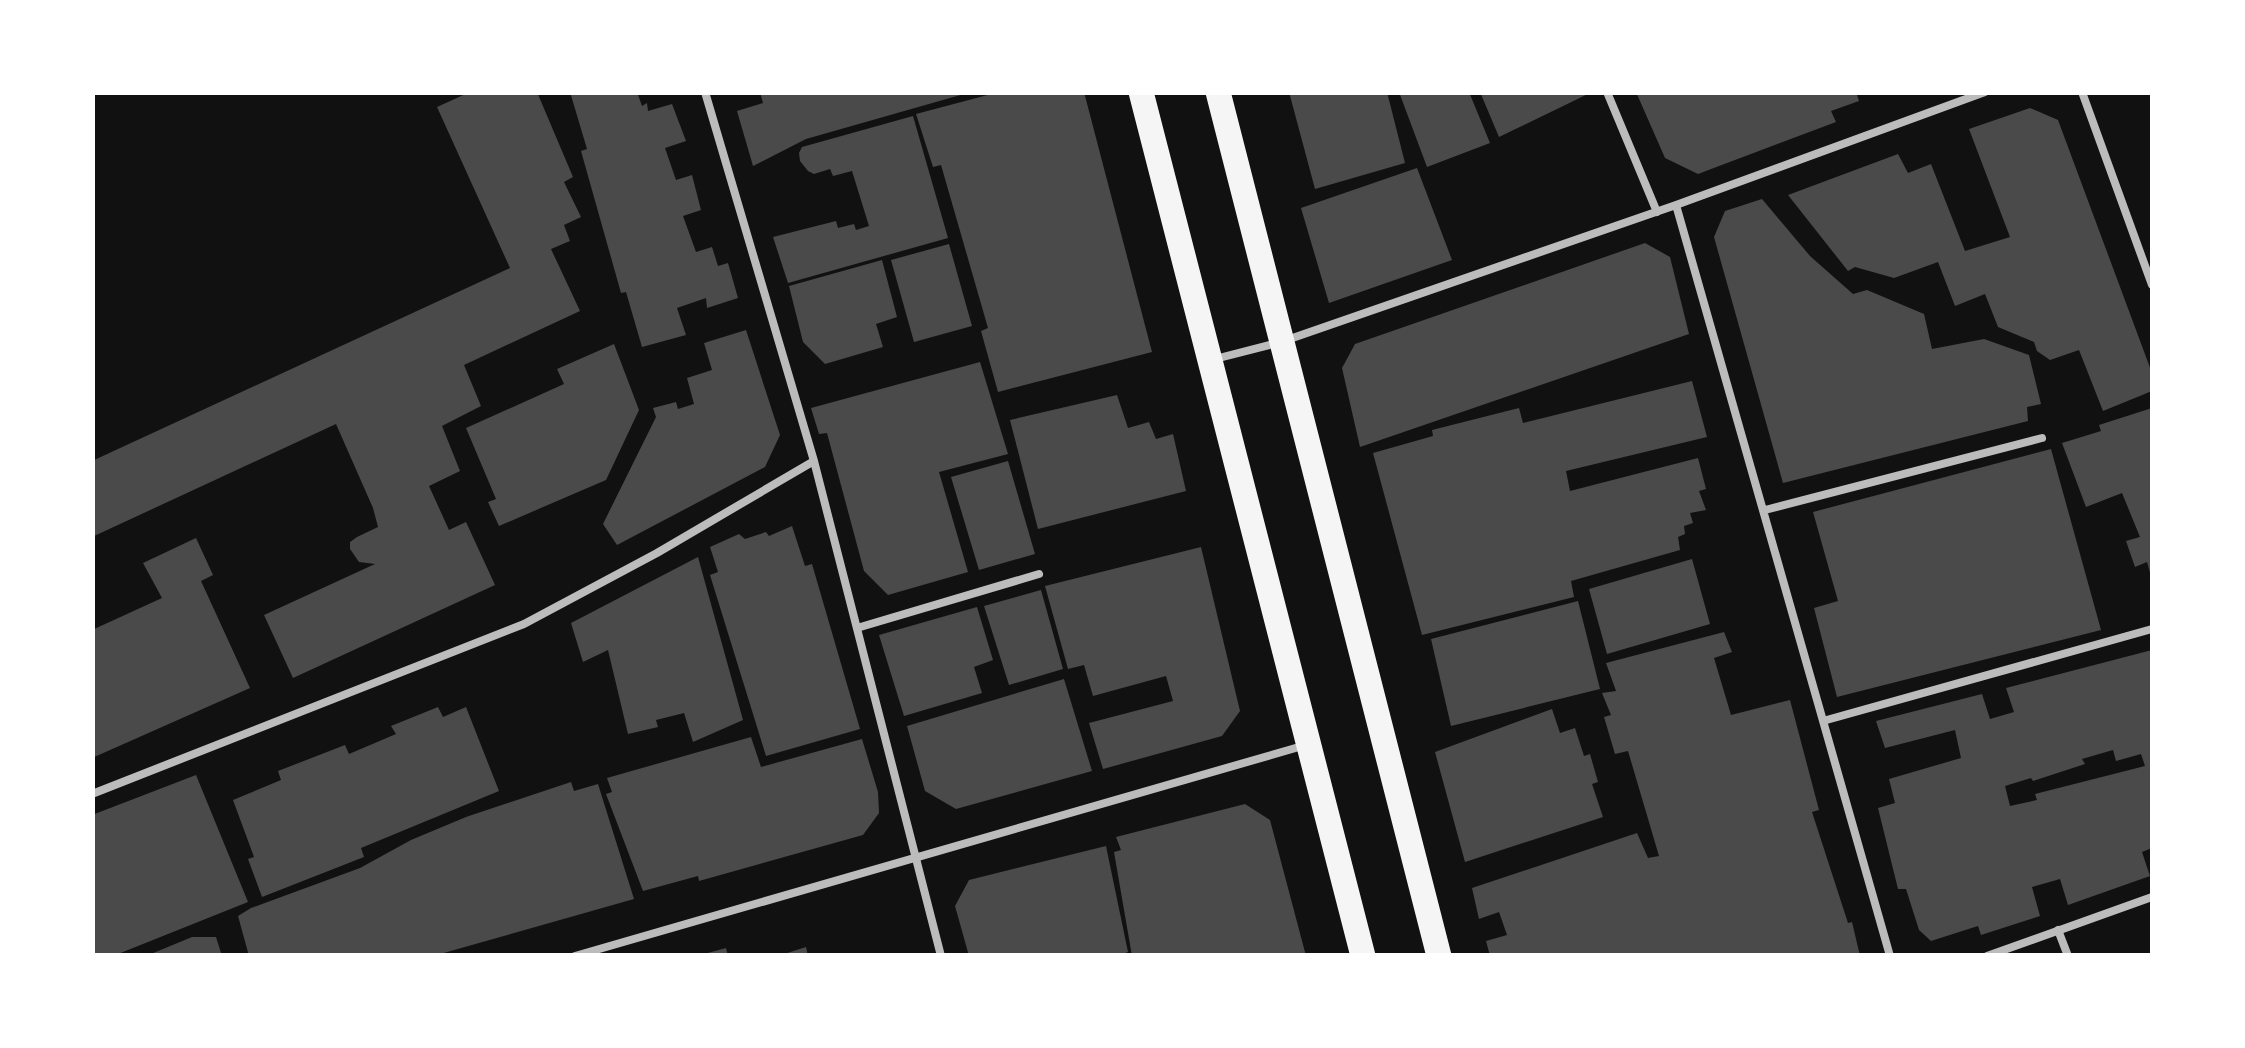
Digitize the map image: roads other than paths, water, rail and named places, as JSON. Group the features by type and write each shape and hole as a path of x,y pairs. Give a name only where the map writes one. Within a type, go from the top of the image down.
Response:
{"main road":[{"path":"1141,92 1363,956"},
{"path":"1218,92 1439,956"}],"lane":[{"path":"705,92 814,460 941,956"},
{"path":"1606,92 1658,212"},
{"path":"1210,361 1281,342 1658,212 1986,92"},
{"path":"2082,92 2152,286"},
{"path":"1676,205 1890,956"},
{"path":"1765,510 2042,438"},
{"path":"92,794 524,624 657,553 814,460"},
{"path":"857,628 1039,574"},
{"path":"1823,721 2152,628"},
{"path":"575,956 1308,744"},
{"path":"1987,956 2152,897"},
{"path":"2058,930 2068,956"}]}
